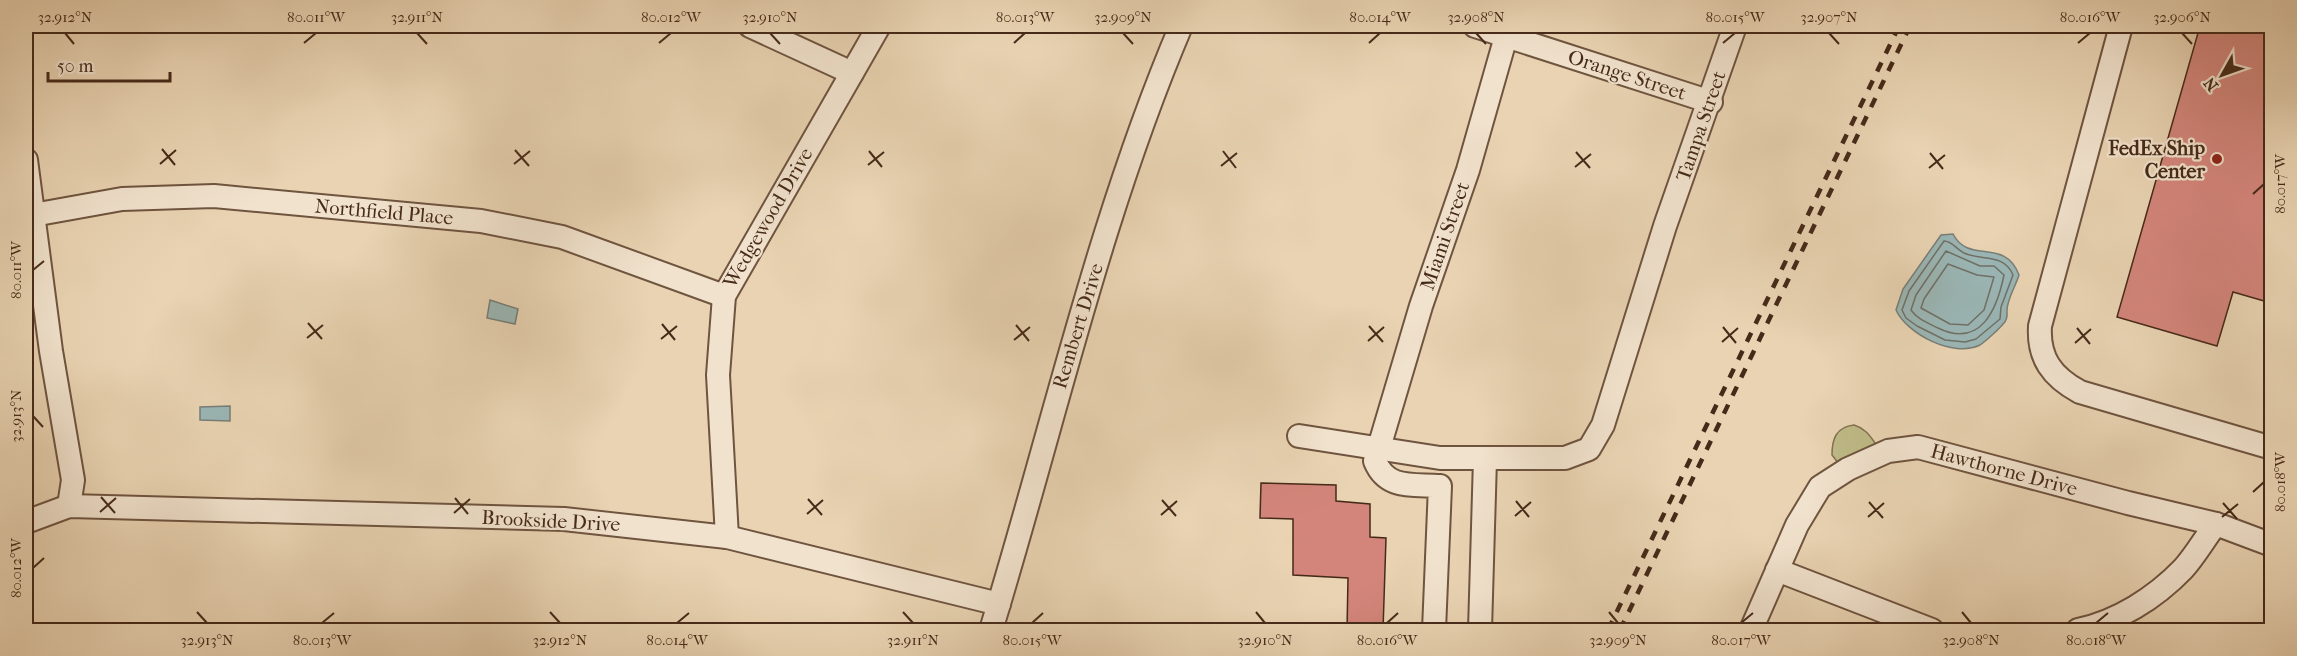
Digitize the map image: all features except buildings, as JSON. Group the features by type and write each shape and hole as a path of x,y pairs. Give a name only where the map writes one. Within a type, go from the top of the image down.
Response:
{"street":[{"path":"750,26 852,73"},
{"name":"Wedgewood Drive","path":"727,537 718,375 724,296 879,26"},
{"name":"Rembert Drive","path":"991,630 1114,205 1159,77 1181,26"},
{"name":"Orange Street","path":"1475,26 1507,31 1711,102"},
{"name":"Tampa Street","path":"1299,436 1378,446 1440,458 1565,458 1589,449 1603,425 1665,226 1711,102 1735,26"},
{"path":"2121,26 2040,326 2039,348 2042,358 2064,383 2080,392 2271,448"},
{"name":"Miami Street","path":"1378,446 1421,306 1468,170 1507,31"},
{"path":"26,160 72,480 69,506"},
{"name":"Northfield Place","path":"33,215 122,199 214,196 481,221 562,237 724,296"},
{"path":"1378,446 1375,461 1379,472 1391,483 1440,486"},
{"name":"Hawthorne Drive","path":"1751,630 1797,525 1820,487 1848,469 1888,451 1918,447 2216,524 2271,545"},
{"path":"1434,630 1440,458"},
{"path":"1480,630 1485,459"},
{"name":"Brookside Drive","path":"26,522 69,506 564,519 727,537 999,604"},
{"path":"2078,630 2096,626 2143,603 2183,569 2216,524"},
{"path":"1777,570 1932,630"}],"shaded area":[{"path":"1854,425 1871,437 1875,443 1874,449 1839,464 1832,455 1834,439 1843,428"}],"water":[{"path":"1953,234 1960,243 1968,248 2005,257 2013,264 2019,275 2008,302 2005,321 1983,343 1969,348 1944,346 1920,335 1902,319 1896,310 1903,289 1941,235"},
{"path":"490,300 518,309 515,324 487,318"},
{"path":"230,406 230,421 200,420 200,407"}],"railway":[{"path":"1608,630 1899,26"},
{"path":"1620,630 1910,26"}],"place":[{"name":"FedEx Ship Center","path":"2217,159"}]}
